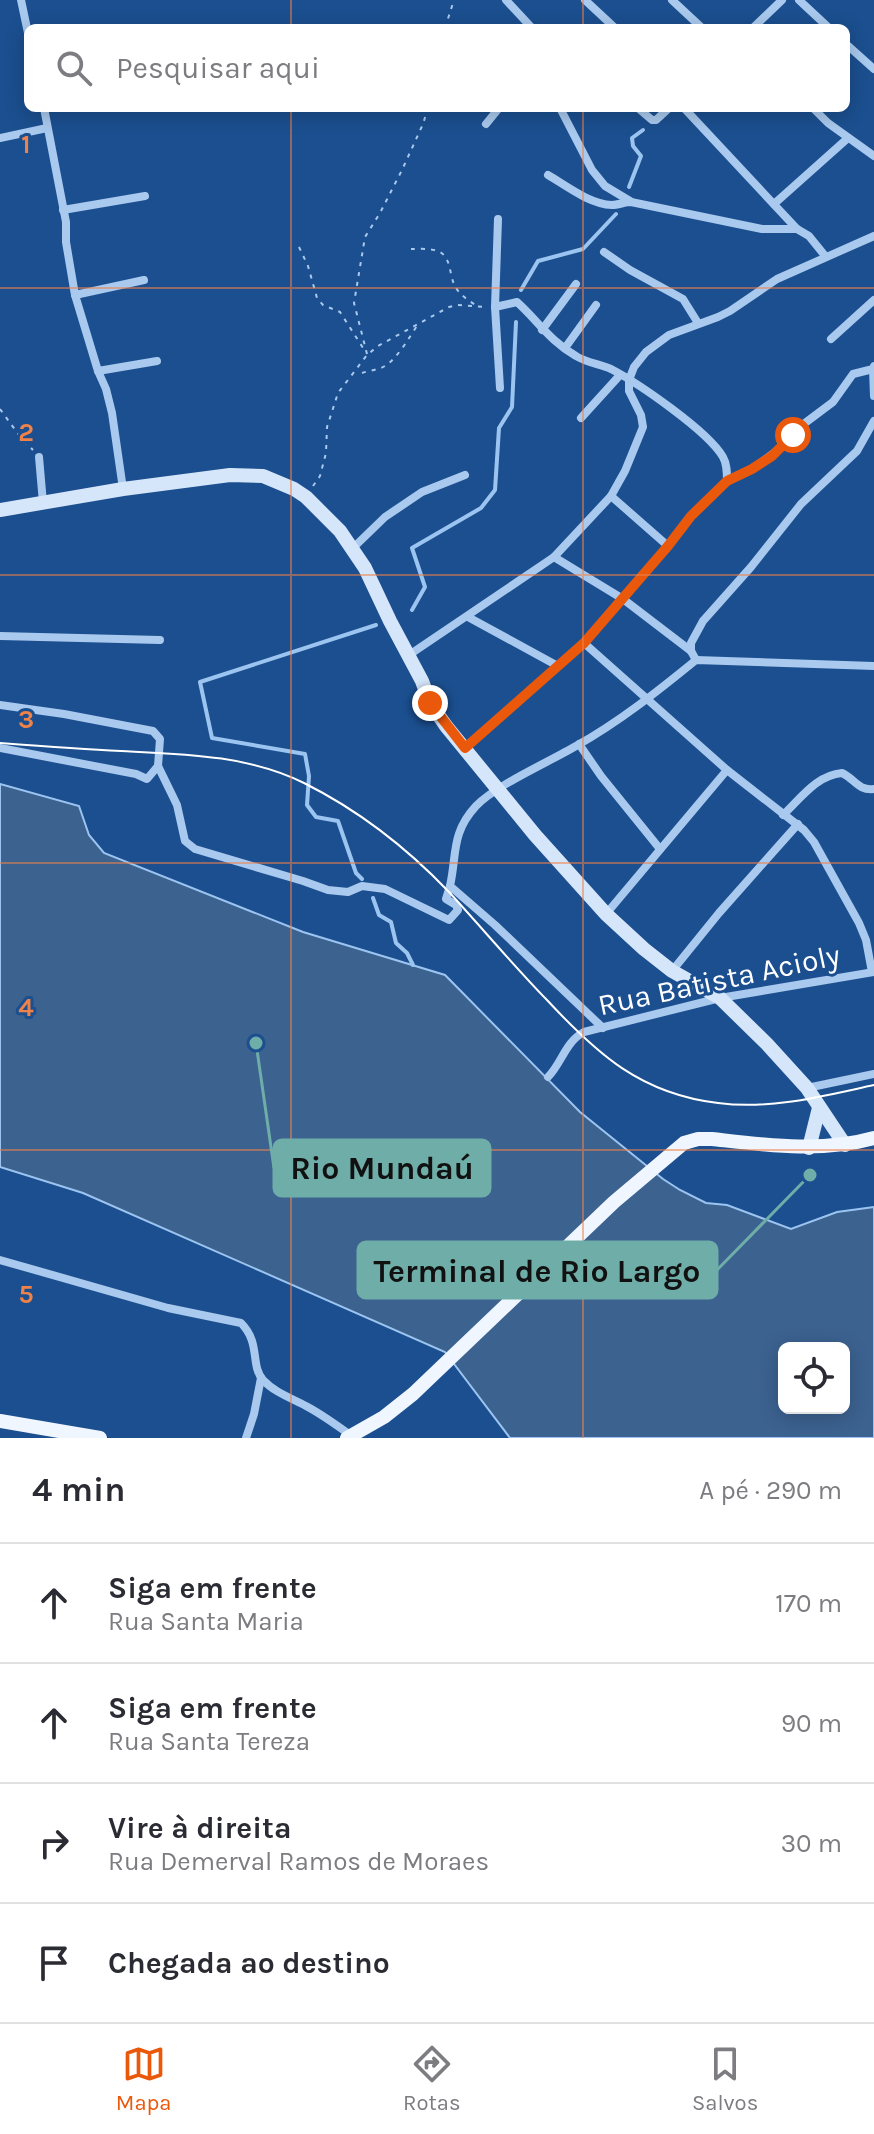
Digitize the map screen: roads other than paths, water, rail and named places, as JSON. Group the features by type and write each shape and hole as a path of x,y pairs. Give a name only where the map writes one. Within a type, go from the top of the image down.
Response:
{"main road":[{"path":"351,1437 413,1394 581,1233 684,1143 698,1139 809,1148 845,1145 874,1138"},
{"path":"0,1421 100,1438"}],"street":[{"path":"21,0 25,24"},
{"path":"506,0 528,24"},
{"path":"585,0 611,24"},
{"path":"672,0 698,24"},
{"path":"757,24 782,0"},
{"path":"799,0 825,24"},
{"path":"850,48 874,69"},
{"path":"45,112 66,222 66,242 75,295 112,413 123,489"},
{"path":"486,124 496,112"},
{"path":"562,112 592,170 605,186 631,202 762,229 797,229"},
{"path":"643,112 656,120 665,112"},
{"path":"688,112 826,257"},
{"path":"817,112 874,156"},
{"path":"0,138 47,128"},
{"path":"774,204 848,138"},
{"path":"548,175 584,197 599,202 612,205 631,202"},
{"path":"63,210 145,196"},
{"path":"498,219 495,307 500,388"},
{"path":"581,418 625,378 646,352 669,335 718,317 777,279 874,236"},
{"path":"604,252 683,299 698,323"},
{"path":"75,295 144,280"},
{"path":"542,330 576,284"},
{"path":"831,339 874,300"},
{"path":"495,307 517,302 542,330 565,348 625,378 681,416 722,454 727,464 727,481"},
{"path":"565,348 596,305"},
{"path":"98,371 157,361"},
{"path":"465,748 584,643 691,516 727,481 752,469 782,447 805,423 833,402 853,374 873,368 874,396"},
{"path":"409,655 554,557 611,496 643,427 625,378"},
{"path":"691,651 691,643 703,621 801,504 857,451 874,421"},
{"path":"39,457 43,503"},
{"path":"0,510 230,475 263,476 306,497 353,548 409,655 430,703 535,835 606,914 644,949 672,971 720,998 783,1060 807,1088 845,1145"},
{"path":"353,548 385,517 422,492 465,475"},
{"path":"611,496 668,546"},
{"path":"554,557 623,599 691,651 696,660"},
{"path":"468,617 556,665"},
{"path":"0,636 160,640"},
{"path":"584,643 727,770 810,836 859,923 873,972"},
{"path":"0,705 64,714 158,734 158,766 177,805 185,841 195,849 328,890 348,892 362,886 385,889 449,920 458,910 446,899 457,836 476,806 498,789 579,744 646,700 696,660 874,666"},
{"path":"579,744 660,849"},
{"path":"0,748 136,774 147,779 158,766"},
{"path":"606,914 727,770"},
{"path":"783,815 823,778 834,774 842,773 858,787 874,789"},
{"path":"672,971 798,824"},
{"path":"450,886 603,1028"},
{"name":"Rua Batista Acioly","path":"548,1077 579,1034 720,998 873,972"},
{"path":"807,1088 874,1074"},
{"path":"809,1148 819,1108"},
{"path":"0,1260 168,1308 241,1323 254,1341 261,1378 246,1438"},
{"path":"261,1378 281,1394 321,1414 351,1437"}],"water":[{"path":"0,784 79,806 89,835 104,853 303,932 445,975 580,1112 663,1179 706,1203 727,1205 791,1229 837,1212 874,1207 874,1438 510,1438 445,1352 83,1193 0,1167"}],"waterway":[{"path":"629,187 641,156 633,146 632,138 643,130"},
{"path":"521,290 538,261 583,249 616,214"},
{"path":"412,610 425,587 412,548 481,508 495,490 499,428 512,407 516,322"},
{"path":"362,879 356,873 338,821 316,817 307,805 309,776 305,754 212,738 200,682 376,625"},
{"path":"373,898 379,915 391,922 396,943 407,953 413,965"}],"tram line":[{"path":"0,743 168,753 238,761 304,783 344,805 399,845 449,892 584,1038 622,1068 666,1091 718,1103 758,1105 797,1101 874,1085"}],"place":[{"name":"Rio Mundaú","path":"256,1043"},
{"name":"Terminal de Rio Largo","path":"810,1175"}]}
